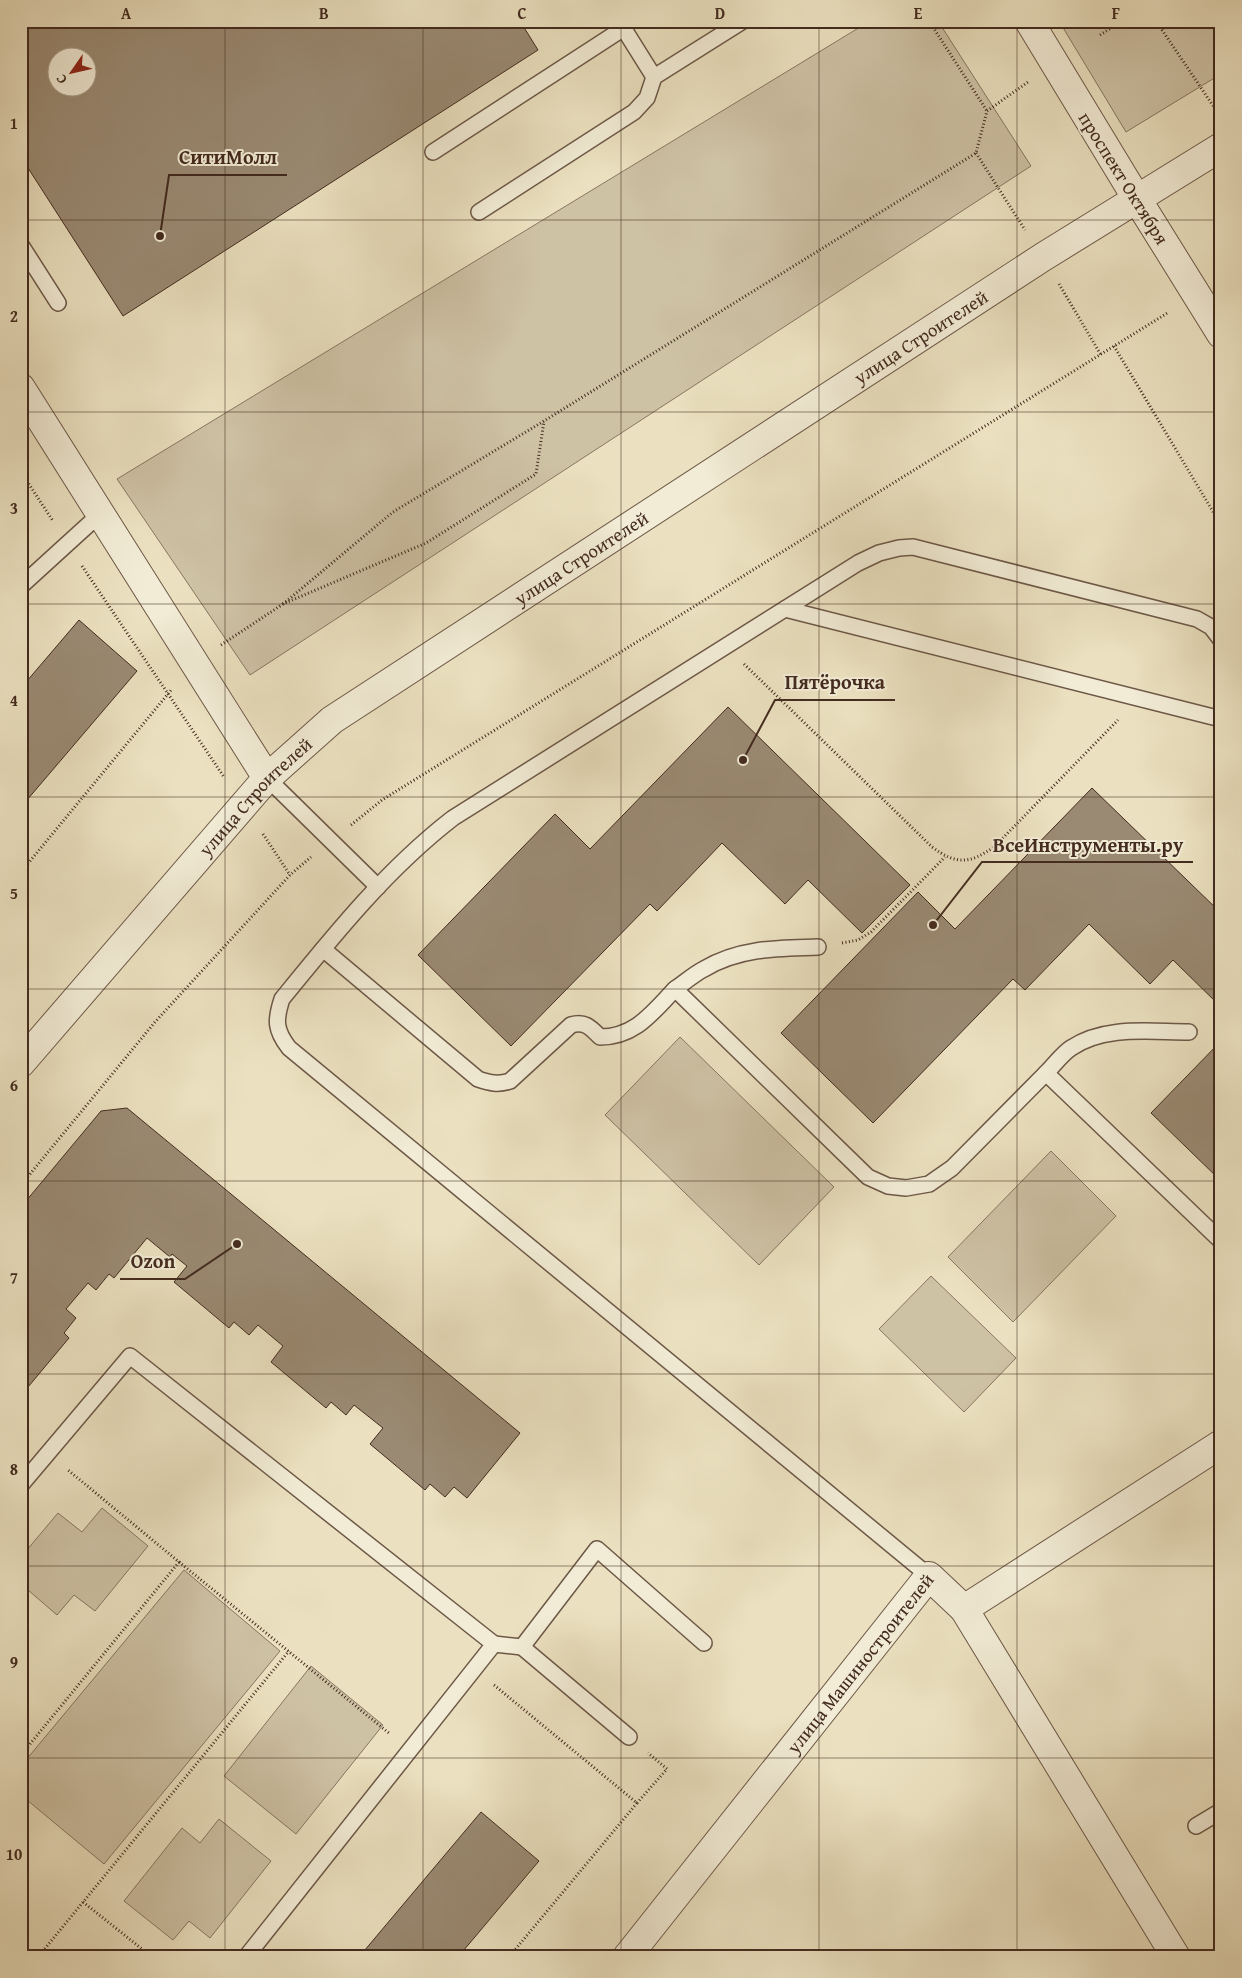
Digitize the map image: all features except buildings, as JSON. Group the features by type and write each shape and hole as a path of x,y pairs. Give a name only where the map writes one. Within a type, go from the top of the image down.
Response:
{"street":[{"name":"проспект Октября","path":"1029,21 1221,334"},
{"name":"улица Строителей","path":"21,1063 267,778 332,720 1034,263 1221,148"},
{"path":"21,388 267,778"},
{"name":"улица Машиностроителей","path":"627,1957 929,1576 964,1609 1221,1444"},
{"path":"964,1609 1176,1957"}],"lane":[{"path":"479,212 634,112 647,98 654,77 743,21"},
{"path":"433,152 622,25 654,77"},
{"path":"21,245 58,302"},
{"path":"21,586 100,514"},
{"path":"929,1576 289,1048 281,1038 277,1026 277,1014 282,999 322,949 378,887 436,832 461,812 785,608 870,557 888,550 913,547 1197,619 1211,627 1221,640"},
{"path":"785,608 1221,719"},
{"path":"267,778 378,887"},
{"path":"322,949 478,1079 491,1084 501,1084 510,1081 570,1025 587,1024 600,1036 611,1037 632,1030 675,989 703,969 742,953 765,949 818,948"},
{"path":"675,989 868,1177 888,1186 906,1188 929,1184 952,1168 1069,1049 1095,1037 1120,1032 1189,1032"},
{"path":"1046,1073 1221,1241"},
{"path":"21,1485 130,1356 494,1644 522,1647 629,1737"},
{"path":"522,1647 597,1549 704,1643"},
{"path":"246,1957 494,1644"},
{"path":"1196,1826 1221,1811"}],"path":[{"path":"929,21 987,111"},
{"path":"1100,36 1122,21"},
{"path":"1156,21 1221,116"},
{"path":"21,872 194,663 283,604 393,512 544,421 976,153 987,111 1031,80"},
{"path":"21,1185 155,1022 290,874 382,800 1197,295"},
{"path":"1114,346 1221,525"},
{"path":"283,604 426,543 536,474 544,421"},
{"path":"21,472 67,544 290,874"},
{"path":"726,646 932,847 945,857 957,860 967,861 978,858 994,847 1139,698"},
{"path":"818,948 858,940 867,935 945,857"},
{"path":"48,1453 410,1750"},
{"path":"21,1755 179,1562"},
{"path":"38,1957 288,1651"},
{"path":"475,1669 637,1803"},
{"path":"509,1957 667,1769 629,1737"},
{"path":"21,1744 27,1748"},
{"path":"83,1902 152,1957"}],"shaded area":[{"path":"870,21 938,21 1031,166 250,675 117,479"},
{"path":"1059,21 1221,21 1221,74 1126,132"},
{"path":"680,1037 834,1187 759,1265 605,1115"},
{"path":"1051,1151 1116,1216 1013,1322 948,1257"},
{"path":"931,1276 1016,1358 964,1412 879,1329"},
{"path":"102,1508 148,1546 95,1611 74,1595 57,1615 21,1584 21,1557 58,1513 82,1532"},
{"path":"184,1570 280,1651 104,1864 21,1795 21,1766"},
{"path":"311,1666 383,1725 296,1834 224,1776"},
{"path":"219,1819 271,1861 210,1938 189,1921 173,1940 124,1901 182,1828 200,1843"}],"place":[{"name":"СитиМолл","path":"160,236"},
{"name":"Пятёрочка","path":"743,760"},
{"name":"ВсеИнструменты.ру","path":"933,925"},
{"name":"Ozon","path":"237,1244"}]}
